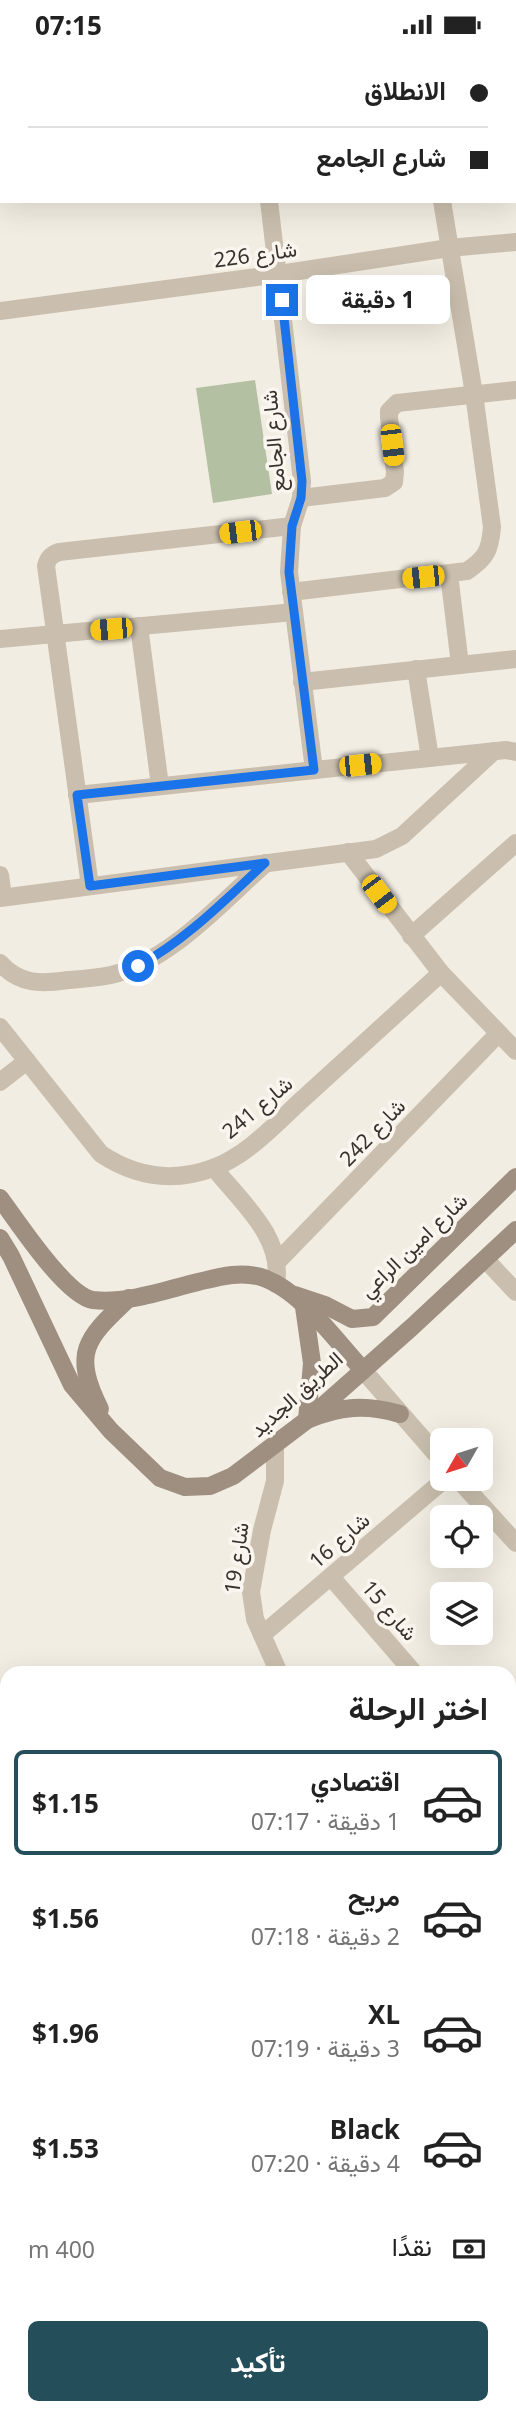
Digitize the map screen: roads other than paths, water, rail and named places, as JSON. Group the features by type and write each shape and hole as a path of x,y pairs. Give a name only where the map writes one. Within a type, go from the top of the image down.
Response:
{"street":[{"name":"شارع الجامع","path":"269,203 302,481 301,498 292,526 289,556 291,592 314,770"},
{"path":"291,592 467,571 482,561 491,545 492,527 474,394 442,203"},
{"name":"شارع 226","path":"0,311 279,274 449,248 516,242"},
{"path":"301,498 390,486 396,478 388,417 392,406 402,401 516,390"},
{"path":"90,886 46,566 48,559 52,554 292,526"},
{"path":"449,574 460,665"},
{"path":"0,639 294,612"},
{"path":"139,626 160,786"},
{"path":"302,682 516,659"},
{"path":"416,669 430,758"},
{"path":"77,795 494,751 516,752"},
{"path":"0,875 1,898 376,849 402,836 494,751"},
{"path":"411,936 516,843"},
{"path":"348,852 441,973 516,1051"},
{"path":"0,963 15,977 30,983 112,975 138,966 162,953 183,936 265,863"},
{"name":"شارع 241","path":"0,1027 102,1154 136,1173 176,1177 214,1168 251,1146 441,973"},
{"name":"شارع 242","path":"278,1261 498,1034"},
{"path":"0,1082 27,1061"},
{"path":"214,1168 271,1240 278,1261 276,1284"},
{"name":"شارع امين الراعي","path":"298,1300 325,1305 352,1319 373,1317 516,1177"},
{"name":"الطريق الجديد","path":"0,1198 42,1255 79,1294 91,1300 129,1298 235,1274 256,1276 276,1284 298,1300 363,1370 307,1420 233,1476 209,1486 185,1487 160,1478 111,1431 72,1385 0,1238"},
{"path":"430,1447 363,1370 516,1230"},
{"path":"486,1260 516,1292"},
{"path":"111,1431 93,1395 85,1367 87,1348 96,1330 129,1298"},
{"path":"298,1300 312,1363 307,1420 329,1411 353,1406 400,1414"},
{"name":"شارع 19","path":"275,1445 275,1481 262,1531 251,1592 255,1619 276,1666"},
{"name":"شارع 16","path":"262,1635 431,1491"},
{"path":"469,1491 516,1543"},
{"name":"شارع 15","path":"331,1577 408,1666"}]}
